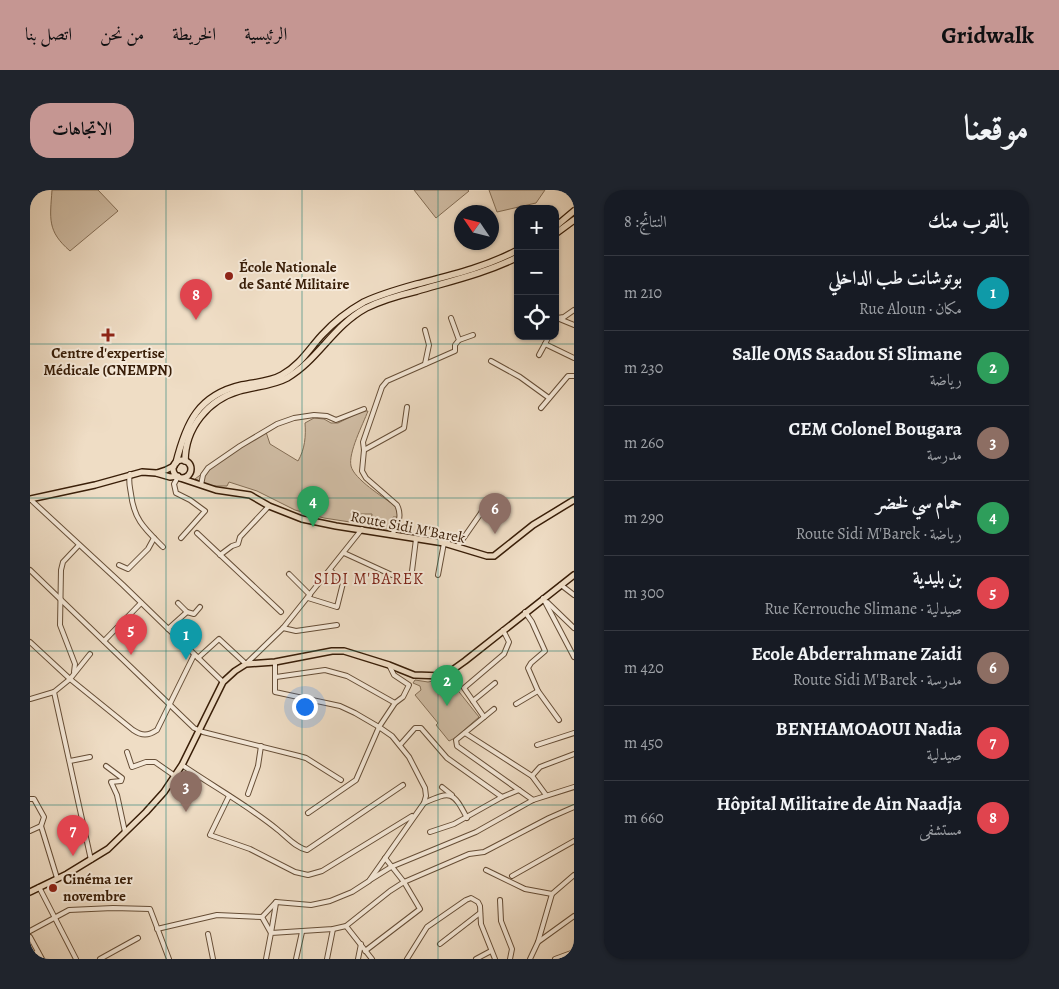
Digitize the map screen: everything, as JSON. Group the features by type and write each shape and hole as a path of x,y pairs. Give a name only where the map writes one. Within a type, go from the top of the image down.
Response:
{"highway":[{"path":"559,224 574,212"},
{"path":"559,231 574,220"},
{"path":"175,464 185,431 205,403 229,388 266,381 287,372 304,358 329,328 350,311 382,294 474,269 514,252"},
{"path":"185,461 191,432 199,418 208,408 230,394 241,390 272,385 294,374 308,362 333,333 360,311 384,300 475,274 514,259"}],"main road":[{"path":"191,472 186,478 179,477 174,470 175,464 180,461 190,464 191,472 198,484"},
{"name":"Route Sidi M'Barek","path":"156,473 166,470 175,464"},
{"name":"Route Sidi M'Barek","path":"30,499 95,485 130,474 142,472 156,473 168,477 179,477 224,492 246,494 257,498 269,506 310,521 444,543 458,546 481,556 494,556 533,525 574,499"},
{"path":"30,892 108,850 146,812 182,765 223,682 246,664 275,662 332,651 344,651 414,674 444,676 465,662 525,612 574,575"}],"street":[{"path":"559,319 574,310"},
{"path":"451,318 459,340"},
{"path":"559,321 574,325"},
{"path":"425,364 429,345 426,330"},
{"path":"392,535 400,518 400,510 362,471 364,436 382,387 391,379 455,351 455,345 459,340 473,335"},
{"path":"539,355 547,340"},
{"path":"545,344 574,358"},
{"path":"491,361 520,377 549,398"},
{"path":"541,408 568,376 574,376"},
{"path":"364,450 404,428 407,407"},
{"path":"198,484 208,468 277,424 294,418 314,415 327,416 336,420 364,408"},
{"path":"130,474 129,480 134,512 139,522 164,547"},
{"path":"179,477 174,484 176,493 190,500 205,512 181,538"},
{"path":"30,499 223,682"},
{"path":"458,546 481,513 486,500"},
{"path":"220,555 238,544 240,537 269,506"},
{"path":"30,642 70,679 139,734 145,735 157,730 169,704 196,657 219,639 246,664 283,628 362,529"},
{"path":"197,533 281,612"},
{"path":"119,565 128,569 148,549 154,538"},
{"path":"412,571 416,539"},
{"path":"438,575 444,543"},
{"path":"70,679 75,669 75,664 60,624 61,566 79,545"},
{"path":"344,553 392,574"},
{"path":"30,570 194,728 306,758 341,780"},
{"path":"288,574 309,597 337,607 343,584 330,570"},
{"path":"561,585 574,595"},
{"path":"543,598 574,628"},
{"path":"543,598 574,657"},
{"path":"104,641 141,603"},
{"path":"178,603 187,612 194,614 200,607"},
{"path":"168,629 187,612"},
{"path":"525,612 532,622 545,652 531,663 528,668 538,691 559,720"},
{"path":"283,628 296,631 337,625"},
{"path":"484,717 464,688 504,654 509,642 503,630"},
{"path":"30,699 54,692 70,679 90,654"},
{"path":"275,662 275,692 340,706 379,727 392,736 409,757 425,788 426,796 424,803 368,881"},
{"path":"308,813 356,780 379,727 395,703 403,697 409,685 394,675 389,665"},
{"path":"276,677 325,670 347,676 395,703"},
{"path":"473,701 495,683"},
{"path":"516,704 538,691"},
{"path":"54,692 91,860"},
{"path":"494,709 456,740 457,746 533,800"},
{"path":"400,746 415,728 421,728 447,758 502,797"},
{"path":"465,733 532,776 546,795"},
{"path":"537,745 574,733"},
{"path":"248,794 258,766 261,746"},
{"path":"127,752 132,767 146,762 155,762 175,776"},
{"path":"532,776 540,767 574,754"},
{"path":"70,762 90,757"},
{"path":"182,765 262,817 296,845 307,850 403,785"},
{"path":"106,766 122,778 121,781 111,782 117,795 125,834"},
{"path":"442,787 459,802 467,818"},
{"path":"276,902 311,905 330,902 352,892 391,867 476,832 533,800 574,787"},
{"path":"430,832 467,818 502,797 519,790"},
{"path":"424,803 445,795 452,795"},
{"path":"229,796 210,835 250,849 295,872 308,875 322,871 414,815"},
{"path":"30,800 34,799 44,817 42,826 57,878"},
{"path":"271,933 302,932 346,926 404,882 469,854 484,852 574,807"},
{"path":"30,831 42,826"},
{"path":"512,876 574,841"},
{"path":"365,951 420,909 404,882 385,858"},
{"path":"486,870 525,889 552,894"},
{"path":"530,959 538,942 552,894 574,875"},
{"path":"39,887 76,959"},
{"path":"406,959 427,927 436,919 471,898 478,902 480,906 481,924 495,959"},
{"path":"500,900 501,921 512,949 510,959"},
{"path":"157,929 217,915 262,917 276,902"},
{"path":"266,959 276,902"},
{"path":"30,931 69,910 150,909 169,959"},
{"path":"440,944 480,913"},
{"path":"538,942 574,916"},
{"path":"262,917 271,933"},
{"path":"346,926 372,959"},
{"path":"327,959 332,929"},
{"path":"296,959 302,932"},
{"path":"208,934 213,959"},
{"path":"30,937 42,959"},
{"path":"100,959 138,938"},
{"path":"358,959 361,944"},
{"path":"476,959 491,951"},
{"path":"30,956 38,952"},
{"path":"555,959 574,952"}],"shaded area":[{"path":"52,190 98,190 118,211 70,251 54,231 51,217"},
{"path":"414,190 468,190 469,191 436,218"},
{"path":"489,190 545,190 536,203 514,205 514,208 499,212 499,205 494,205"},
{"path":"362,411 368,411 354,446 351,466 363,482 394,505 398,517 393,517 391,531 370,528 372,514 353,514 350,522 324,518 295,510 257,491 229,482 227,486 211,486 195,479 216,463 266,432 270,444 298,461 304,442 305,423 314,418 338,423"},
{"path":"448,678 479,717 449,741 436,725 438,723 415,695 421,690 420,686 413,683 415,680 428,682"}],"place":[{"name":"École Nationale de Santé Militaire","path":"229,276"},
{"name":"Hôpital Militaire de Ain Naadja","path":"196,320"},
{"name":"Centre d'expertise Médicale (CNEMPN)","path":"108,335"},
{"name":"حمام سي لخضر","path":"313,527"},
{"name":"Ecole Abderrahmane Zaidi","path":"495,534"},
{"name":"بن بليدية","path":"131,655"},
{"name":"بوتوشانت طب الداخلي","path":"186,660"},
{"name":"Salle OMS Saadou Si Slimane","path":"447,706"},
{"name":"CEM Colonel Bougara","path":"186,812"},
{"name":"BENHAMOAOUI Nadia","path":"73,856"},
{"name":"Cinéma 1er novembre","path":"53,888"}],"district":[{"name":"SIDI M'BAREK","path":"369,579"}]}
